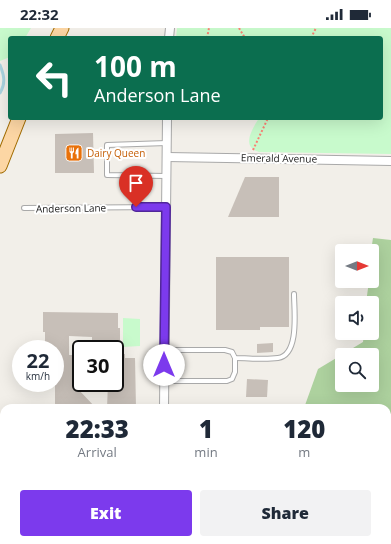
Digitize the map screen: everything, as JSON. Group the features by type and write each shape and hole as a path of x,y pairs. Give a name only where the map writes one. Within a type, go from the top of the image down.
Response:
{"main road":[{"path":"0,166 18,120"}],"street":[{"path":"164,404 167,120"},
{"name":"Emerald Avenue","path":"167,157 391,161"}],"lane":[{"path":"166,176 107,175 107,145 167,144"},
{"name":"Anderson Lane","path":"24,208 166,207"},
{"path":"235,358 280,358 286,354 292,345 293,338 294,294"},
{"path":"164,381 227,381 232,379 235,372 235,358 232,352 225,350 165,350"}],"path":[{"path":"249,158 267,120"}],"green space":[{"path":"0,28 31,28 26,36 8,36 8,58 0,61"},
{"path":"177,28 391,28 391,154 259,152 253,150 249,142 249,138 258,120 383,120 383,36 176,36"},
{"path":"373,238 391,240 391,404 305,404 318,369 335,359 335,392 379,392 379,348 353,348 363,342 363,340 379,340 379,296 367,296 368,288 379,288 379,244 372,244"},
{"path":"123,318 140,319 140,346 124,347"}],"building":[{"name":"Dairy Queen","path":"93,133 94,173 55,173 55,134"},
{"path":"245,177 279,177 279,217 228,217"},
{"path":"216,257 289,257 289,327 260,327 260,330 216,330"},
{"path":"43,312 118,313 120,340 92,340 92,337 69,336 69,355 72,355 72,392 81,392 92,404 55,404 55,392 64,392 64,340 45,340 45,332 43,332"},
{"path":"273,343 273,352 257,353 257,344"},
{"path":"124,354 125,358 135,358 136,404 107,404 108,392 124,392"},
{"path":"247,379 268,380 267,397 246,397"}],"waterway":[{"path":"0,65 4,79 0,93"}],"place":[{"name":"Dairy Queen","path":"74,153"}],"route":[{"path":"136,207 166,207 164,365"}]}
